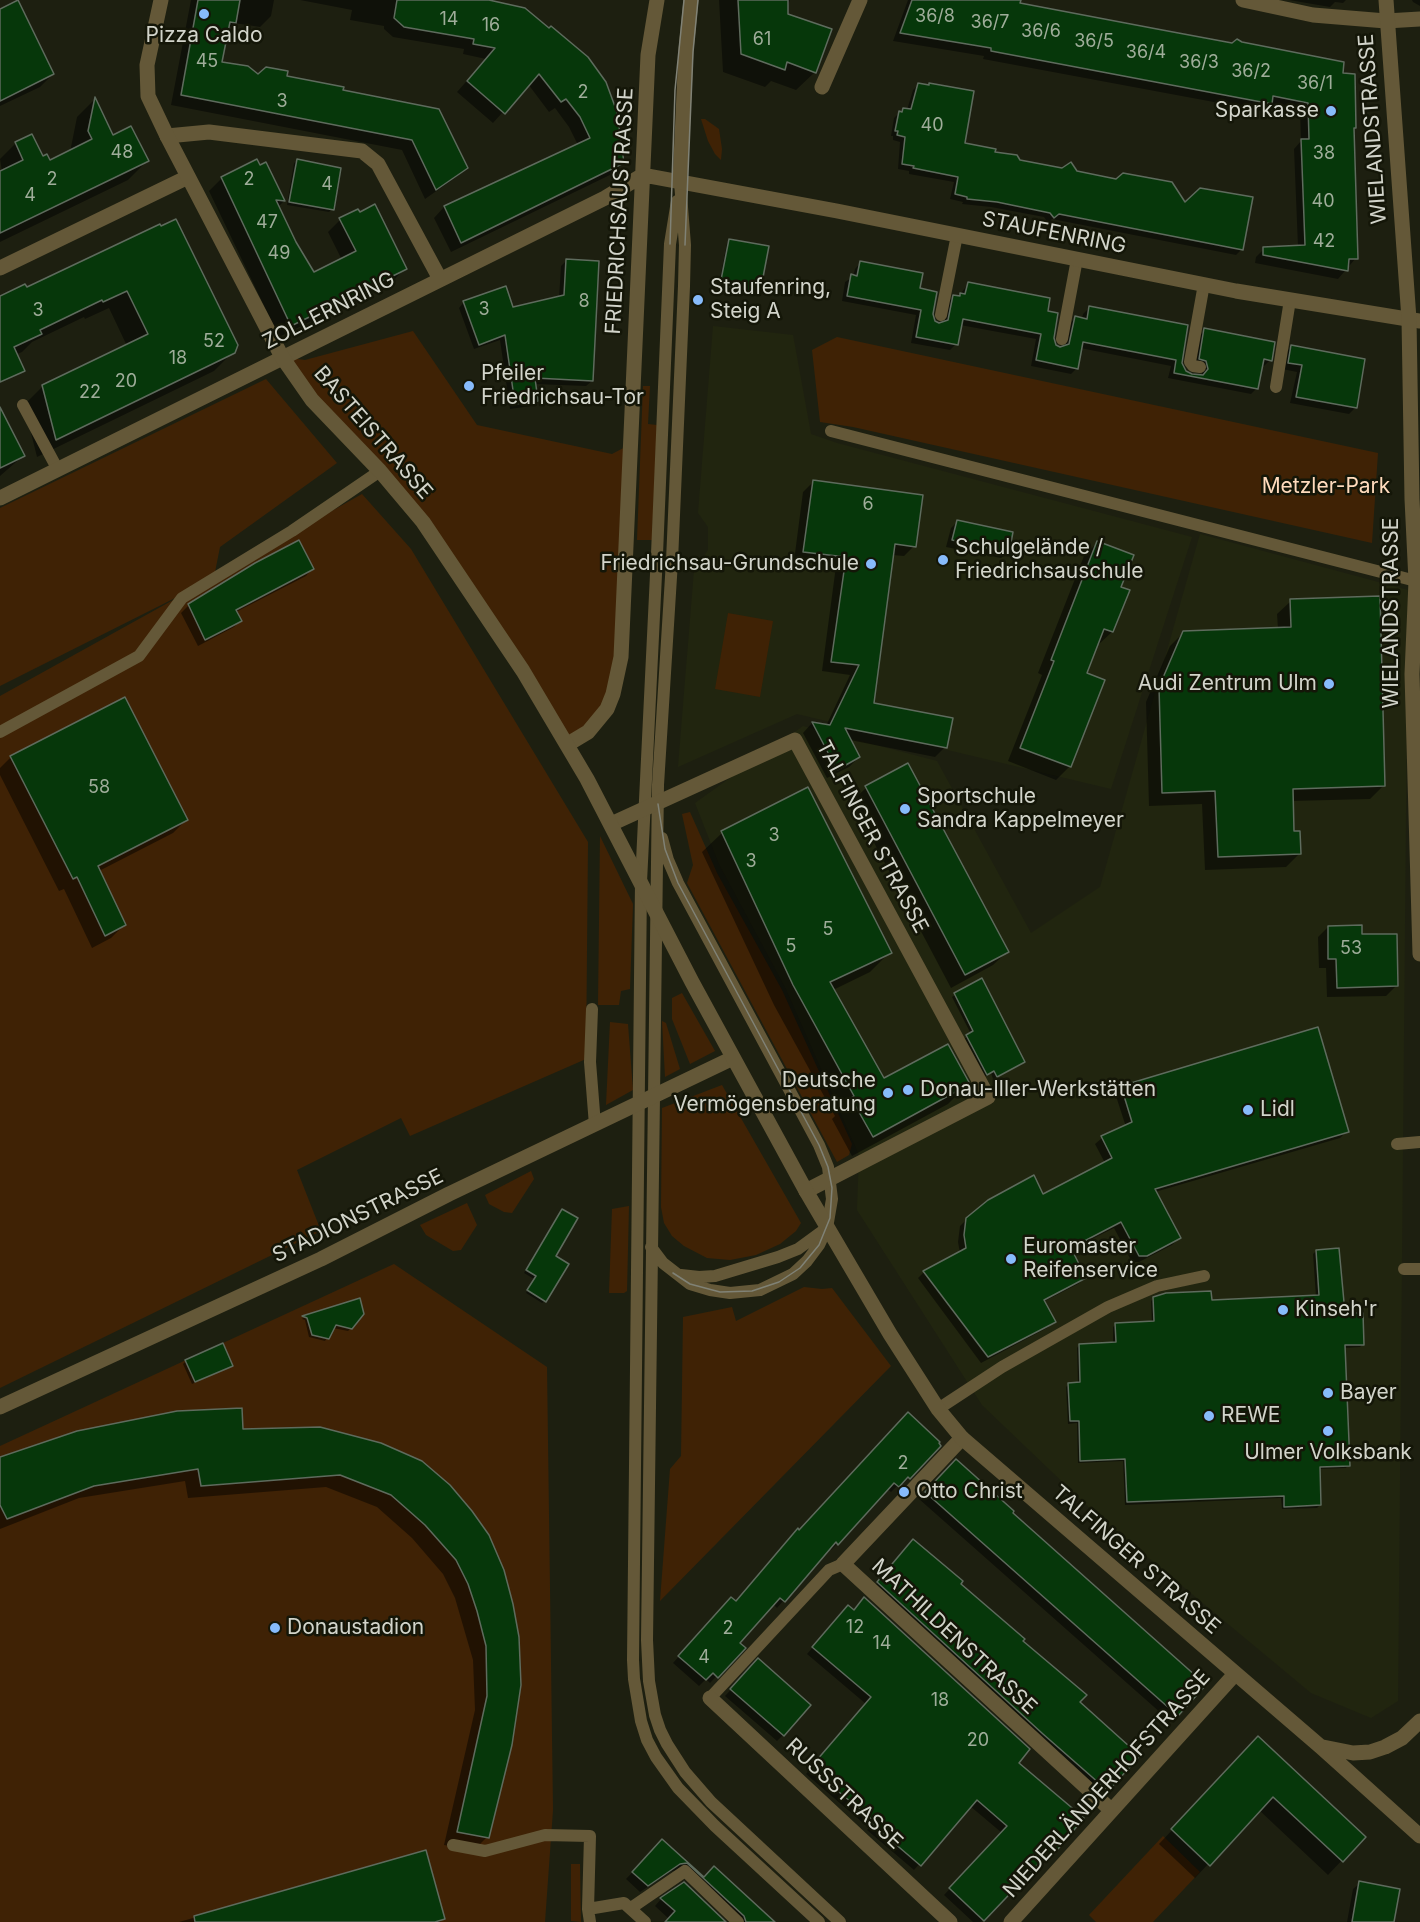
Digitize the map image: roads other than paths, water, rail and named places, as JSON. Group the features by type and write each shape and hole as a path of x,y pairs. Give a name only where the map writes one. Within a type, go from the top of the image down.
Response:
{"street":[{"name":"BASTEISTRASSE","path":"161,0 147,65 148,96 282,357 312,400 380,471 423,522 568,744"},
{"name":"FRIEDRICHSAUSTRASSE","path":"568,744 588,732 607,709 614,694 621,657 648,55 657,0"},
{"path":"643,176 680,182 686,50 691,0"},
{"path":"822,87 860,0"},
{"name":"WIELANDSTRASSE","path":"1243,0 1313,15 1386,21"},
{"name":"WIELANDSTRASSE","path":"1386,0 1386,21 1414,320 1412,499 1418,582 1412,674 1420,954"},
{"path":"1386,21 1420,19"},
{"path":"167,136 209,132 362,151 378,164 441,279"},
{"name":"ZOLLERNRING","path":"0,498 605,198 643,176"},
{"path":"0,268 188,177"},
{"name":"STAUFENRING","path":"680,182 1204,284 1414,320"},
{"name":"TALFINGER STRASSE","path":"806,1191 988,1097 795,740 611,824 733,1058 806,1191 827,1228 938,1409 962,1438 1321,1747 1420,1836"},
{"path":"568,744 611,824"},
{"name":"STADIONSTRASSE","path":"0,1407 321,1259 449,1194 733,1058"},
{"name":"MATHILDENSTRASSE","path":"962,1438 843,1564 1111,1810"},
{"name":"NIEDERLÄNDERHOFSTRASSE","path":"1011,1922 1235,1674"},
{"name":"RUSSSTRASSE","path":"710,1698 950,1922"},
{"path":"1321,1747 1353,1753 1370,1752 1402,1738 1420,1721"}],"lane":[{"path":"680,182 685,245 679,418 653,805 641,882 636,1182 633,1660 641,1721 656,1757 690,1802 819,1922"},
{"path":"941,315 957,235"},
{"path":"1062,339 1077,259"},
{"path":"1200,367 1193,366 1190,362 1204,284"},
{"path":"1276,387 1290,300"},
{"path":"23,405 58,470"},
{"path":"831,431 1212,527 1418,582"},
{"path":"0,732 139,656 182,598 292,531 380,471"},
{"path":"653,805 657,914 647,1640 649,1681 655,1715 667,1744 697,1788 840,1922"},
{"path":"636,1182 643,1226 652,1250 673,1273 690,1284 710,1290 741,1293 760,1290 800,1268 813,1253 827,1228 832,1199 831,1179 819,1145 678,883 653,805"},
{"path":"592,1009 590,1062 595,1125"},
{"path":"1397,1144 1420,1142"},
{"path":"673,1273 699,1277 719,1276 789,1254 827,1228"},
{"path":"1404,1269 1420,1269"},
{"path":"938,1409 1002,1367 1108,1306 1157,1286 1204,1276"},
{"path":"710,1698 829,1570 843,1564"},
{"path":"453,1845 484,1851 545,1835 590,1836 588,1909 590,1922"},
{"path":"631,1908 684,1871 738,1922"},
{"path":"588,1909 624,1903 645,1922"}],"tram line":[{"path":"670,244 675,90 684,0"},
{"path":"685,245 693,52 698,0"},
{"path":"658,804 665,849 678,883 819,1145 828,1167 832,1188 830,1218 819,1245 800,1268 779,1282 752,1291 720,1292 690,1284 673,1273"}],"place":[{"name":"Pizza Caldo","path":"204,14"},
{"name":"Sparkasse","path":"1331,111"},
{"name":"Staufenring, Steig A","path":"698,300"},
{"name":"Pfeiler Friedrichsau-Tor","path":"469,386"},
{"name":"Schulgelände / Friedrichsauschule","path":"943,560"},
{"name":"Friedrichsau-Grundschule","path":"871,564"},
{"name":"Audi Zentrum Ulm","path":"1329,684"},
{"name":"Sportschule Sandra Kappelmeyer","path":"905,809"},
{"name":"Donau-Iller-Werkstätten","path":"908,1090"},
{"name":"Deutsche Vermögensberatung","path":"888,1093"},
{"name":"Lidl","path":"1248,1110"},
{"name":"Euromaster Reifenservice","path":"1011,1259"},
{"name":"Kinseh'r","path":"1283,1310"},
{"name":"Bayer","path":"1328,1393"},
{"name":"REWE","path":"1209,1416"},
{"name":"Ulmer Volksbank","path":"1328,1431"},
{"name":"Otto Christ","path":"904,1492"},
{"name":"Donaustadion","path":"275,1628"}],"park label":[{"name":"Metzler-Park","path":"1326,487"}]}
